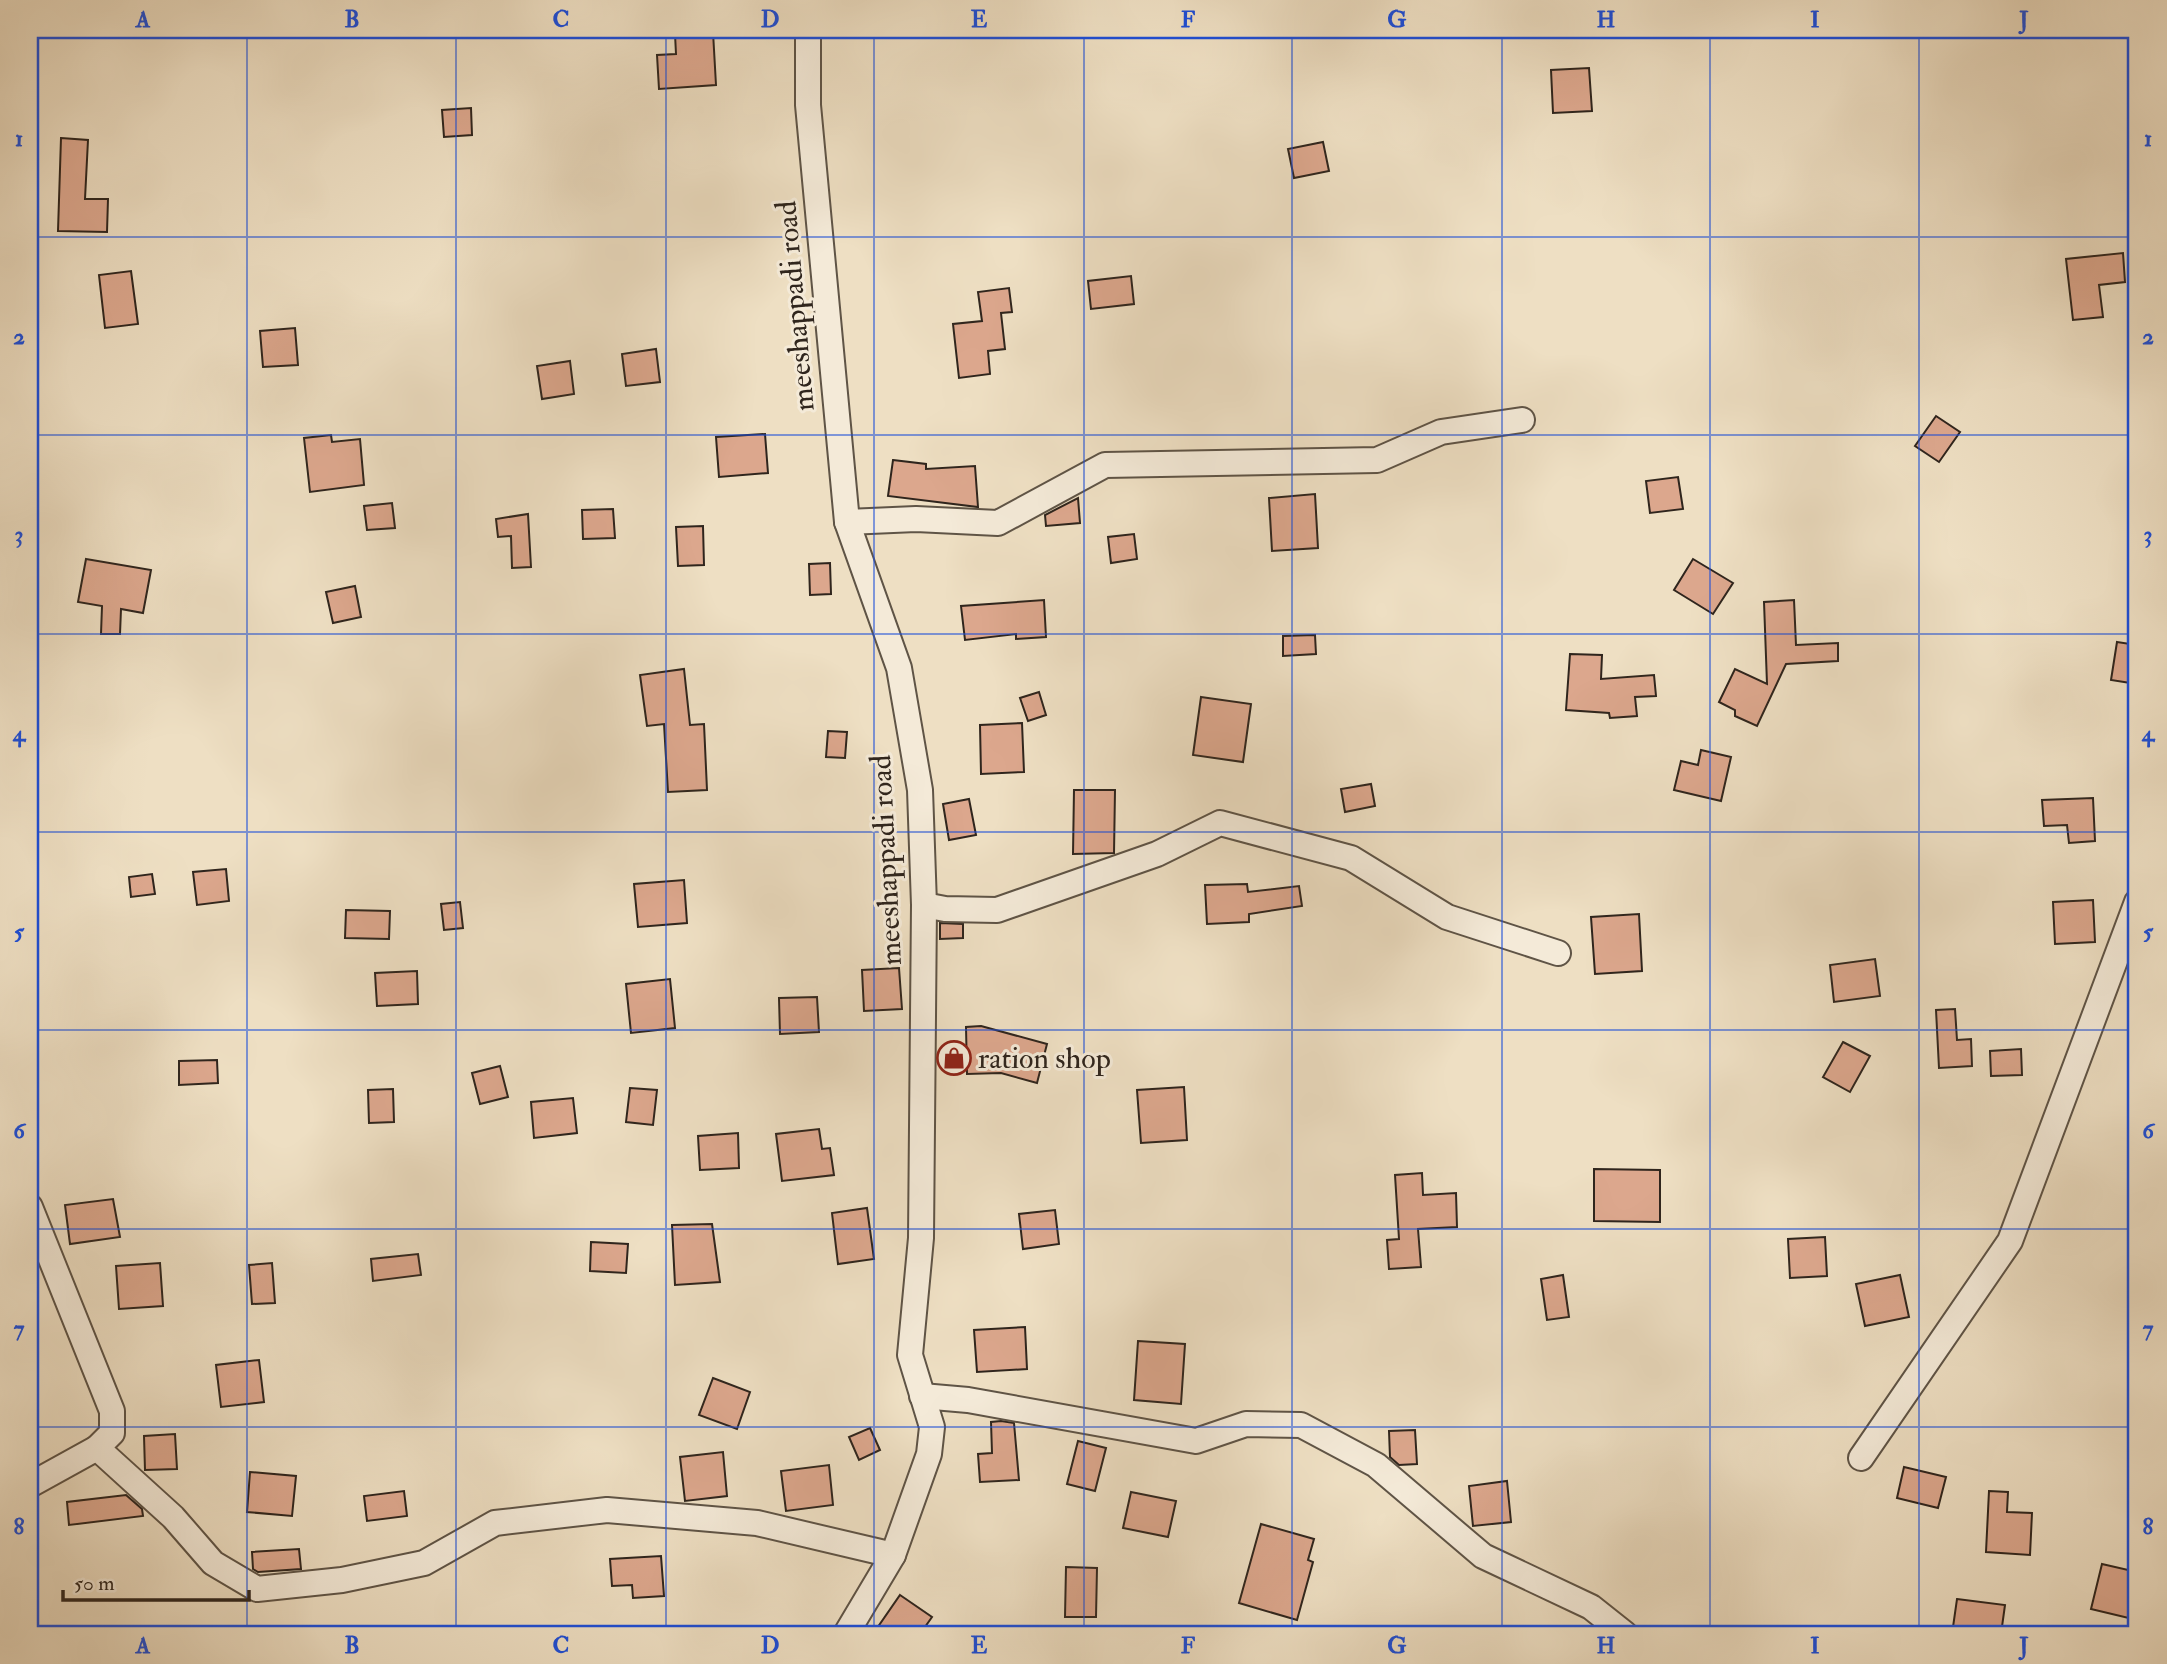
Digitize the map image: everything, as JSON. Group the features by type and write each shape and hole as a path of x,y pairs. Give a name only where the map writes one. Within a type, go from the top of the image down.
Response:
{"street":[{"name":"meeshappadi road","path":"808,30 808,105 847,522 900,668 920,790 924,905 921,1238 910,1355 932,1427 929,1454 893,1555 846,1634"},
{"path":"847,522 916,519 998,523 1105,465 1377,460 1441,432 1522,420"},
{"path":"924,905 945,909 997,910 1157,854 1220,823 1351,858 1447,917 1558,953"},
{"path":"1860,1458 2010,1241 2137,902"},
{"path":"30,1207 112,1411 112,1433 97,1448 30,1485"},
{"path":"922,1396 968,1400 1196,1441 1246,1424 1301,1424 1376,1465 1483,1556 1591,1607 1625,1634"},
{"path":"97,1448 173,1517 213,1563 257,1589 342,1580 424,1563 495,1523 607,1510 757,1523 893,1555"}],"building":[{"path":"713,32 716,85 659,89 657,55 676,54 675,34"},
{"path":"1589,68 1592,111 1553,113 1551,70"},
{"path":"471,108 472,135 444,137 442,110"},
{"path":"61,138 88,140 85,199 108,199 107,232 58,231"},
{"path":"1323,142 1329,171 1294,178 1288,149"},
{"path":"2123,253 2125,282 2099,285 2103,317 2073,320 2066,259"},
{"path":"131,271 138,324 105,328 99,275"},
{"path":"1131,276 1134,304 1091,309 1088,281"},
{"path":"1009,288 1012,312 1001,313 1005,349 988,351 990,374 959,378 953,324 982,321 978,292"},
{"path":"295,328 298,365 263,367 260,331"},
{"path":"656,349 660,382 626,386 622,354"},
{"path":"570,361 574,394 542,399 537,366"},
{"path":"1936,416 1960,432 1939,462 1915,446"},
{"path":"765,434 768,473 719,477 716,437"},
{"path":"331,435 332,442 360,439 364,485 310,492 304,438"},
{"path":"893,460 926,464 926,469 975,466 978,507 888,496"},
{"path":"1678,477 1683,509 1650,513 1646,481"},
{"path":"1315,494 1318,548 1272,551 1269,498"},
{"path":"1078,498 1080,523 1046,526 1045,515"},
{"path":"392,503 395,528 367,530 364,506"},
{"path":"613,509 615,538 583,539 582,510"},
{"path":"528,514 531,567 512,568 511,536 498,537 496,519"},
{"path":"703,526 704,565 678,566 676,527"},
{"path":"1134,534 1137,559 1111,563 1108,537"},
{"path":"86,559 151,570 143,613 121,609 120,634 101,634 102,606 78,602"},
{"path":"1693,559 1733,583 1713,614 1674,590"},
{"path":"830,563 831,594 810,595 809,564"},
{"path":"355,586 361,617 333,623 326,592"},
{"path":"1044,600 1046,637 1016,639 1016,634 965,640 961,606"},
{"path":"1794,600 1796,645 1838,643 1838,661 1786,664 1757,726 1735,716 1735,710 1719,702 1735,669 1767,684 1764,602"},
{"path":"1315,635 1316,654 1283,656 1283,636"},
{"path":"2117,642 2137,645 2137,684 2111,680"},
{"path":"1570,654 1602,655 1601,679 1654,675 1656,696 1635,697 1637,716 1610,718 1609,713 1566,710"},
{"path":"684,669 690,725 704,724 707,790 668,792 664,724 647,726 640,675"},
{"path":"1039,692 1046,715 1028,721 1020,698"},
{"path":"1201,697 1251,704 1243,762 1193,755"},
{"path":"1022,723 1024,772 981,774 980,725"},
{"path":"828,731 847,732 845,758 826,757"},
{"path":"1701,750 1731,757 1721,801 1674,790 1681,761 1698,765"},
{"path":"1371,784 1375,806 1345,812 1341,789"},
{"path":"1074,790 1115,790 1114,853 1073,854"},
{"path":"2093,798 2095,841 2069,843 2067,825 2044,826 2042,800"},
{"path":"969,799 976,835 949,840 943,804"},
{"path":"226,869 229,901 197,905 193,872"},
{"path":"152,874 155,894 131,897 129,877"},
{"path":"684,880 687,923 638,927 634,884"},
{"path":"1247,884 1248,892 1299,886 1302,906 1249,914 1249,922 1207,924 1205,885"},
{"path":"2093,900 2095,942 2055,944 2053,902"},
{"path":"460,902 463,928 444,930 441,904"},
{"path":"346,910 390,911 389,939 345,938"},
{"path":"1639,914 1642,971 1595,974 1591,917"},
{"path":"940,923 963,924 963,938 940,939"},
{"path":"1875,959 1880,996 1834,1002 1830,965"},
{"path":"899,968 902,1009 864,1011 862,970"},
{"path":"417,971 418,1004 377,1006 375,973"},
{"path":"670,979 675,1028 631,1033 626,984"},
{"path":"817,997 819,1032 780,1034 779,998"},
{"path":"1955,1009 1957,1040 1971,1039 1972,1066 1939,1068 1936,1010"},
{"path":"981,1026 1047,1044 1037,1083 1001,1073 967,1074 966,1027"},
{"path":"1843,1042 1870,1056 1850,1092 1823,1077"},
{"path":"2021,1049 2022,1075 1991,1076 1990,1051"},
{"path":"217,1060 218,1083 179,1085 179,1061"},
{"path":"500,1066 508,1097 480,1104 472,1073"},
{"path":"1184,1087 1187,1140 1141,1143 1137,1090"},
{"path":"630,1088 657,1090 653,1125 626,1122"},
{"path":"393,1089 394,1122 369,1123 368,1090"},
{"path":"573,1098 577,1133 534,1138 531,1102"},
{"path":"819,1129 822,1149 830,1148 834,1175 782,1181 776,1134"},
{"path":"738,1133 739,1168 700,1170 698,1136"},
{"path":"1594,1169 1660,1170 1660,1222 1594,1221"},
{"path":"1422,1173 1423,1195 1456,1193 1457,1227 1418,1229 1421,1267 1389,1269 1387,1240 1399,1239 1395,1175"},
{"path":"113,1199 120,1237 70,1244 65,1205"},
{"path":"867,1208 874,1259 838,1264 832,1213"},
{"path":"1055,1210 1059,1244 1023,1249 1019,1214"},
{"path":"712,1224 720,1282 675,1285 672,1225"},
{"path":"1825,1237 1827,1276 1790,1278 1788,1239"},
{"path":"591,1242 628,1244 626,1273 590,1271"},
{"path":"418,1254 421,1275 373,1281 371,1259"},
{"path":"160,1263 163,1306 119,1309 116,1266"},
{"path":"272,1263 275,1303 252,1304 249,1265"},
{"path":"1563,1275 1569,1317 1547,1320 1541,1279"},
{"path":"1900,1275 1909,1317 1865,1326 1856,1284"},
{"path":"1025,1327 1027,1369 977,1372 974,1330"},
{"path":"1138,1341 1185,1344 1181,1404 1134,1400"},
{"path":"259,1360 264,1402 221,1407 216,1365"},
{"path":"713,1378 750,1392 737,1429 699,1415"},
{"path":"991,1422 1014,1423 1019,1480 980,1482 978,1454 992,1453"},
{"path":"870,1428 880,1450 859,1460 849,1437"},
{"path":"1415,1430 1417,1464 1399,1465 1390,1457 1389,1431"},
{"path":"175,1434 177,1469 145,1470 144,1436"},
{"path":"1078,1441 1106,1448 1095,1491 1067,1484"},
{"path":"723,1452 727,1496 685,1501 680,1457"},
{"path":"829,1465 833,1505 786,1511 781,1471"},
{"path":"1904,1467 1946,1477 1938,1508 1897,1498"},
{"path":"250,1472 296,1476 292,1516 247,1512"},
{"path":"1507,1481 1511,1522 1473,1526 1469,1486"},
{"path":"404,1491 407,1516 367,1521 364,1496"},
{"path":"1989,1491 2008,1492 2007,1512 2032,1513 2030,1555 1986,1552"},
{"path":"1131,1492 1176,1501 1168,1537 1123,1528"},
{"path":"126,1495 142,1509 143,1516 69,1525 67,1502"},
{"path":"1261,1524 1314,1539 1308,1560 1313,1562 1297,1620 1239,1603"},
{"path":"299,1549 301,1569 258,1572 253,1569 252,1552"},
{"path":"661,1556 664,1596 633,1598 632,1585 612,1586 610,1559"},
{"path":"2102,1564 2137,1572 2137,1620 2091,1609"},
{"path":"1066,1567 1097,1568 1096,1617 1065,1617"},
{"path":"900,1595 932,1617 920,1634 873,1634"},
{"path":"1957,1599 2005,1605 2001,1634 1952,1634"}],"place":[{"name":"ration shop","path":"954,1058"}]}
